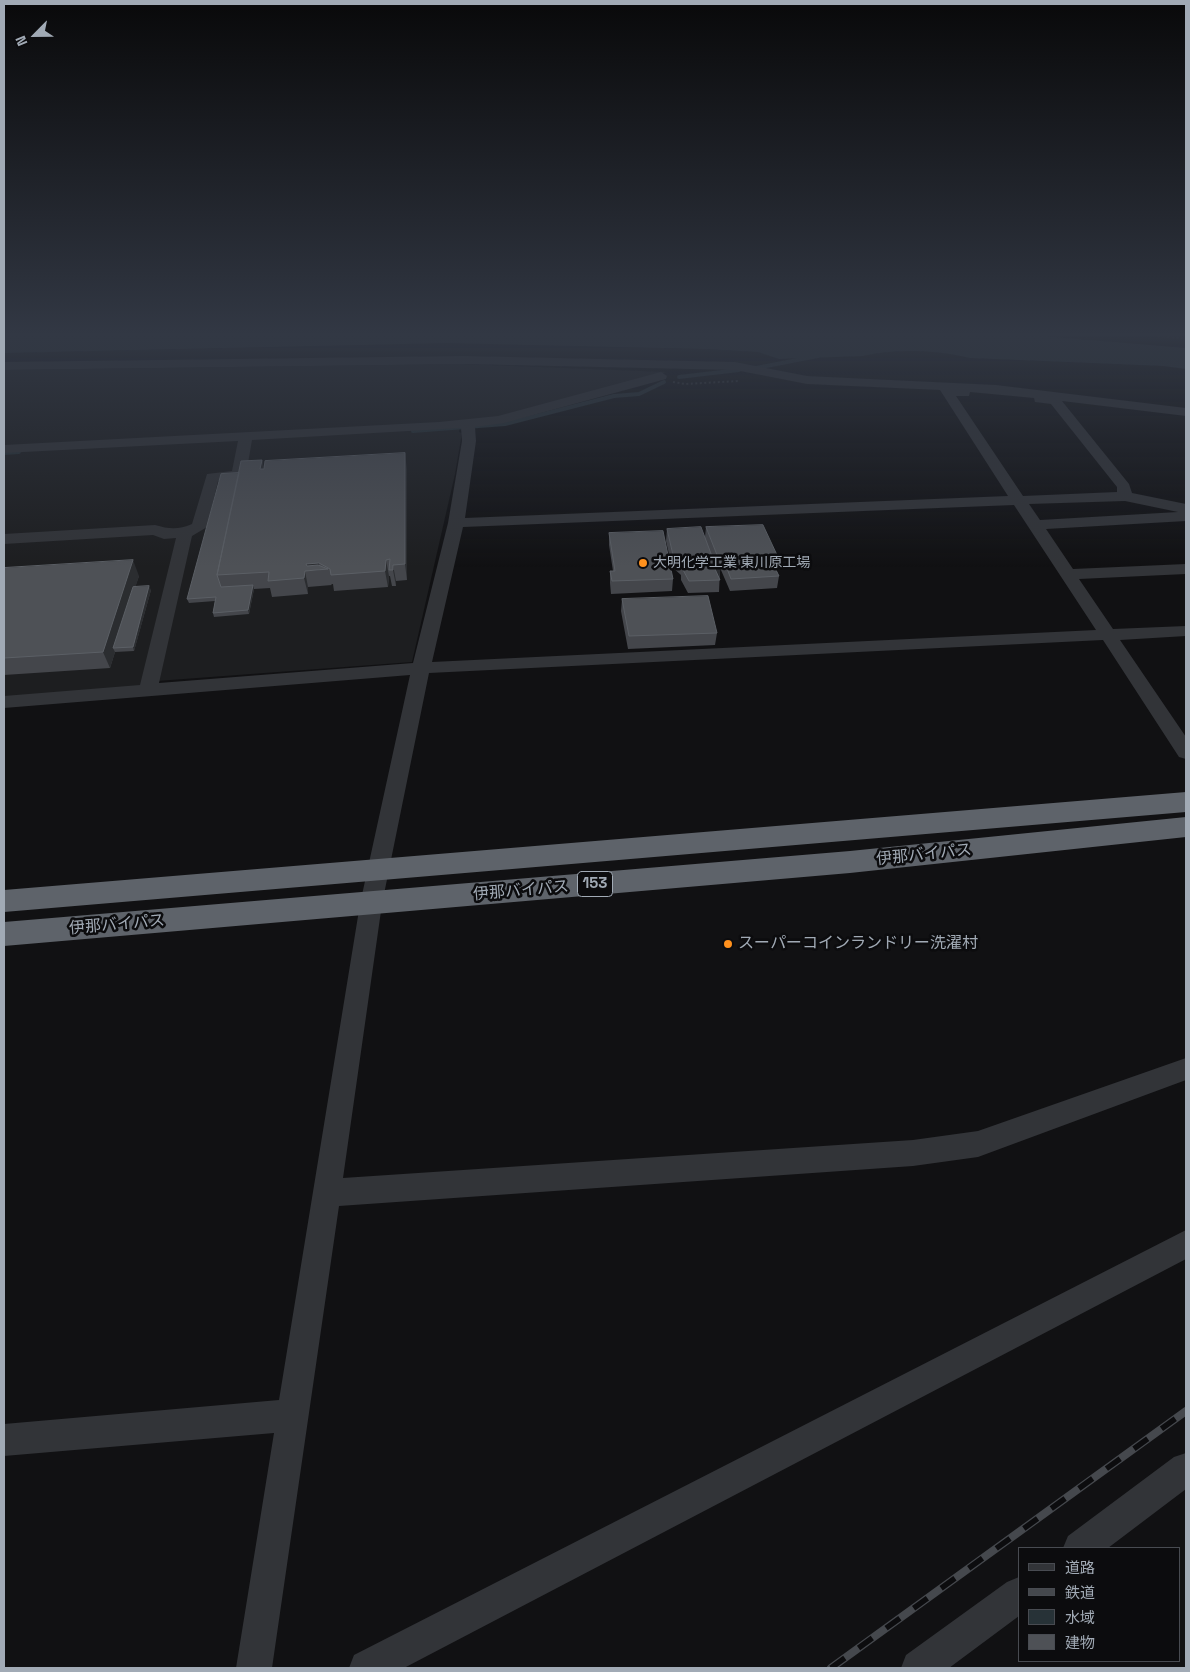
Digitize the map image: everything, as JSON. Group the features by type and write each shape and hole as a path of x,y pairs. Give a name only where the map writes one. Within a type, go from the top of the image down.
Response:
{"highway":[{"name":"伊那バイパス","path":"4,901 1186,802"},
{"name":"伊那バイパス","path":"4,934 850,862 1186,827"}],"street":[{"path":"4,449 246,439 468,426 532,411"},
{"path":"959,411 1016,500 1069,574 1186,752"},
{"path":"1063,411 1124,487 1124,496"},
{"path":"1132,411 1186,418"},
{"path":"254,1668 371,904 421,668 456,523 468,426"},
{"path":"4,539 155,530 164,534 185,533 199,527 212,476 239,475 246,439"},
{"path":"456,523 1124,496 1186,509"},
{"path":"1034,525 1186,516"},
{"path":"148,690 185,533"},
{"path":"1069,574 1186,569"},
{"path":"4,702 421,668 1186,631"},
{"path":"327,1193 913,1153 978,1144 1186,1069"},
{"path":"366,1668 1186,1244"},
{"path":"4,1440 293,1415"},
{"path":"1081,1547 1186,1469"},
{"path":"919,1668 1018,1595"}],"shaded area":[{"path":"4,411 536,411 499,422 460,427 459,432 462,433 455,474 412,662 157,681 137,689 4,699"}],"building":[{"path":"405,453 405,564 393,565 393,570 389,570 390,559 386,560 385,571 331,575 330,569 319,563 306,564 307,566 318,565 328,569 305,571 304,578 268,581 269,572 217,575 241,461 262,460 260,469 264,469 265,461"},
{"path":"239,473 217,575 221,587 253,585 248,610 213,613 216,597 187,599 221,474"},
{"path":"763,525 777,555 778,562 773,564 779,576 731,579 723,558 717,555 706,527"},
{"path":"701,527 713,559 720,559 721,566 715,569 720,580 689,581 682,568 682,563 673,555 667,529"},
{"path":"663,531 673,579 612,581 610,571 615,571 609,533"},
{"path":"133,560 103,652 4,658 4,568"},
{"path":"149,586 133,647 113,648 133,587"},
{"path":"708,596 717,633 629,636 622,599"}],"waterway":[{"path":"413,431 505,424 556,411"},
{"path":"4,453 19,452"}],"railway":[{"path":"831,1668 1186,1411"}],"place":[{"name":"大明化学工業 東川原工場","path":"643,563"},
{"name":"スーパーコインランドリー洗濯村","path":"728,944"}]}
